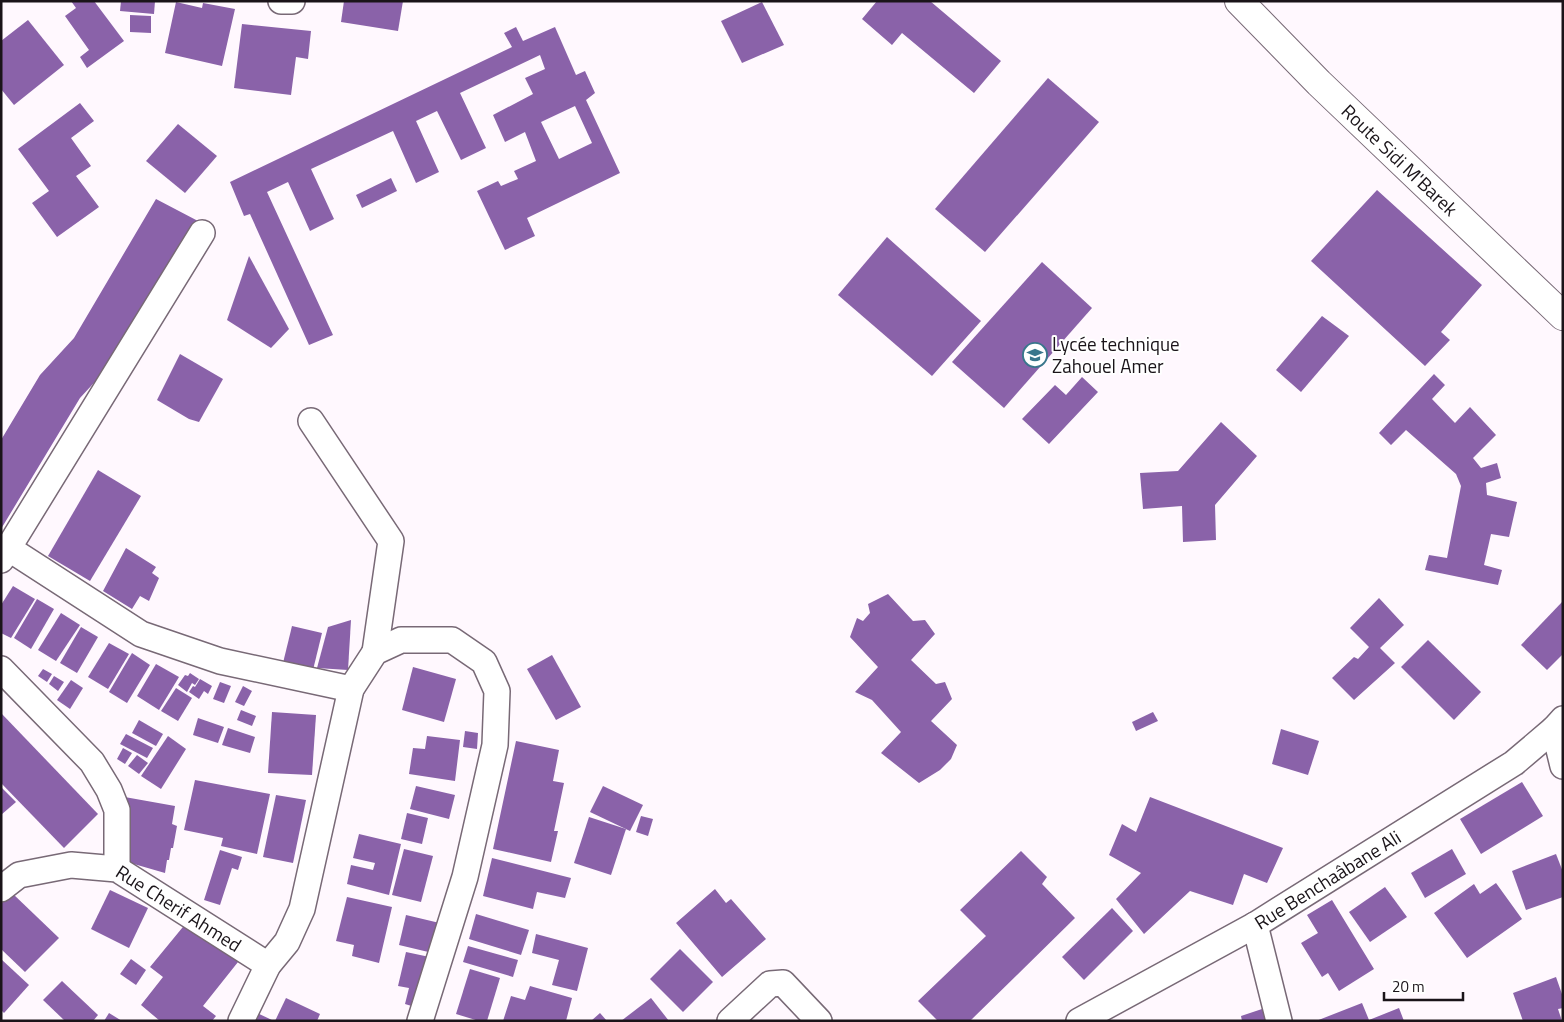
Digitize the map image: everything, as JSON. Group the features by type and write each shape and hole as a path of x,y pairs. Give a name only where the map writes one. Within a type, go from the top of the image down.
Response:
{"main road":[{"name":"Route Sidi M'Barek","path":"1239,1 1319,83 1563,316"}],"street":[{"path":"281,1 292,1"},
{"path":"202,233 5,554 141,634 220,661 351,689"},
{"path":"241,1021 268,965 287,942 302,909 351,689 375,652 391,541 311,421"},
{"path":"375,652 401,640 452,640 484,662 496,691 495,745 465,877 420,1021"},
{"path":"1,669 92,762 109,790 117,810 117,869"},
{"path":"1558,724 1563,766"},
{"name":"Rue Benchaâbane Ali","path":"1078,1021 1255,925 1514,763 1558,724"},
{"name":"Rue Cherif Ahmed","path":"1,890 19,875 71,865 117,869 268,965"},
{"path":"1255,925 1279,1021"},
{"path":"730,1021 770,984 783,983 819,1021"}],"building":[{"path":"71,1 94,1 124,41 87,68 80,57 89,50 65,16 76,8"},
{"path":"121,1 155,1 154,14 120,11"},
{"path":"344,1 403,1 398,31 341,22"},
{"path":"877,1 930,1 1001,61 974,93 902,33 892,45 862,19"},
{"path":"176,2 202,8 203,3 235,9 222,66 165,53"},
{"path":"762,2 784,45 742,63 721,21"},
{"path":"130,15 151,16 151,33 130,32"},
{"path":"28,20 64,65 14,105 1,89 1,41"},
{"path":"242,24 311,31 308,59 296,57 291,95 234,88"},
{"path":"516,27 523,41 555,27 576,75 585,71 595,93 586,100 620,173 527,218 535,236 505,250 477,191 498,181 501,186 518,179 514,171 536,161 525,132 505,142 493,115 533,94 525,78 545,69 540,55 460,93 486,148 461,160 437,111 416,121 439,172 416,183 393,131 311,169 334,219 310,231 288,182 267,192 333,335 309,345 250,214 244,216 230,182 512,47 504,33","holes":["575,106 592,143 559,159 541,122"]},
{"path":"1048,78 1099,122 985,252 935,209"},
{"path":"80,103 94,121 71,138 91,166 76,176 99,207 57,237 32,203 49,191 18,149"},
{"path":"178,124 217,156 185,193 146,161"},
{"path":"391,178 397,191 362,208 356,195"},
{"path":"1377,190 1482,285 1441,332 1450,340 1425,366 1311,261"},
{"path":"156,199 198,221 114,361 80,398 1,529 1,440 40,375 74,338"},
{"path":"887,237 981,321 932,376 838,295"},
{"path":"249,256 289,329 271,348 227,320"},
{"path":"1042,262 1092,308 1004,408 952,362"},
{"path":"1322,316 1349,336 1301,392 1276,370"},
{"path":"180,354 223,379 199,422 189,419 157,400"},
{"path":"1434,374 1445,385 1432,399 1455,423 1470,407 1496,435 1473,458 1481,468 1497,463 1501,478 1486,483 1487,495 1517,502 1509,537 1491,534 1484,565 1502,570 1498,585 1425,570 1429,555 1447,558 1461,486 1456,474 1406,430 1391,445 1379,433"},
{"path":"1082,377 1098,392 1049,444 1022,419 1055,385 1066,395"},
{"path":"1221,422 1257,456 1215,505 1216,540 1183,542 1182,506 1143,509 1140,473 1178,471"},
{"path":"98,470 141,496 90,581 48,556"},
{"path":"126,548 156,567 152,573 159,578 149,601 140,596 132,609 103,591"},
{"path":"13,586 35,599 11,638 1,633 1,605"},
{"path":"888,594 913,621 925,620 935,634 911,660 936,684 945,682 952,699 931,721 957,745 951,759 940,770 919,783 881,753 901,732 872,700 855,692 878,667 850,637 857,618 863,621 870,613 868,604"},
{"path":"1379,598 1404,625 1380,648 1395,663 1354,700 1332,678 1354,657 1358,659 1369,647 1350,628"},
{"path":"37,599 54,609 31,649 14,638"},
{"path":"1563,601 1563,654 1547,670 1521,645"},
{"path":"61,613 80,625 56,661 38,650"},
{"path":"351,620 348,670 317,668 328,627"},
{"path":"292,626 322,633 313,670 283,663"},
{"path":"81,627 98,637 77,673 60,663"},
{"path":"1428,640 1481,692 1454,720 1401,667"},
{"path":"109,643 129,654 108,689 88,677"},
{"path":"132,653 150,665 127,703 109,692"},
{"path":"552,655 581,707 556,720 527,669"},
{"path":"156,664 179,677 159,710 137,696"},
{"path":"413,667 456,679 444,722 402,710"},
{"path":"43,669 52,674 47,682 38,676"},
{"path":"190,673 199,679 195,685 192,683 187,692 178,685 185,675 188,676"},
{"path":"54,676 64,682 58,691 49,684"},
{"path":"200,679 212,686 208,694 204,691 199,699 189,692"},
{"path":"71,680 83,688 70,709 57,700"},
{"path":"220,682 231,686 224,703 213,699"},
{"path":"243,686 252,691 244,706 235,702"},
{"path":"176,688 192,698 178,721 161,711"},
{"path":"241,710 256,716 252,726 237,720"},
{"path":"272,712 316,715 312,775 268,773"},
{"path":"1153,712 1158,721 1136,731 1132,722"},
{"path":"1,713 98,814 64,848 1,783"},
{"path":"198,718 224,727 218,743 193,735"},
{"path":"139,720 163,734 156,746 132,733"},
{"path":"228,728 255,737 250,753 222,745"},
{"path":"1281,729 1319,741 1308,775 1272,764"},
{"path":"465,731 478,733 477,749 463,747"},
{"path":"126,734 153,748 147,758 120,744"},
{"path":"168,736 186,749 161,789 141,776"},
{"path":"427,736 460,740 455,781 409,774 413,748 425,749"},
{"path":"516,741 559,750 553,781 564,783 554,831 558,831 551,862 493,849"},
{"path":"123,748 132,753 125,764 117,759"},
{"path":"137,755 148,763 139,774 128,766"},
{"path":"195,780 270,794 257,854 221,846 223,838 184,830"},
{"path":"1522,782 1543,816 1481,854 1460,819"},
{"path":"416,786 455,795 449,819 410,809"},
{"path":"603,786 643,805 630,831 590,812"},
{"path":"1,787 16,802 1,815"},
{"path":"276,795 306,800 293,863 263,857"},
{"path":"119,796 175,806 172,824 177,826 173,848 171,848 169,860 167,860 165,873 127,862"},
{"path":"1150,797 1283,848 1267,883 1244,874 1233,905 1190,891 1144,934 1116,899 1141,873 1109,855 1122,824 1136,832"},
{"path":"407,813 428,818 422,844 401,839"},
{"path":"641,816 653,819 648,836 636,832"},
{"path":"589,817 626,829 611,875 574,863"},
{"path":"359,834 401,844 389,895 347,884 351,865 373,870 375,863 353,858"},
{"path":"404,849 433,856 421,902 392,895"},
{"path":"1452,849 1466,874 1425,898 1411,873"},
{"path":"220,850 242,857 238,870 232,868 220,905 204,900"},
{"path":"1021,851 1047,877 1042,884 1075,918 970,1021 938,1021 918,1001 986,936 960,910"},
{"path":"1556,854 1563,872 1563,897 1526,910 1512,871"},
{"path":"492,858 571,878 565,898 537,892 533,909 483,896"},
{"path":"1496,883 1522,919 1467,958 1434,913 1474,884 1480,894"},
{"path":"1385,887 1407,917 1370,942 1349,912"},
{"path":"715,889 726,903 731,899 766,939 722,977 676,923"},
{"path":"110,890 148,908 129,948 91,929"},
{"path":"12,893 59,938 25,972 1,949 1,904"},
{"path":"347,897 392,907 379,963 352,956 354,945 336,941"},
{"path":"1332,900 1374,969 1339,991 1328,973 1322,977 1301,943 1318,933 1307,915"},
{"path":"1112,908 1133,931 1084,980 1062,957"},
{"path":"476,914 529,930 521,955 469,939"},
{"path":"406,915 448,925 441,955 399,945"},
{"path":"187,922 238,962 203,1006 216,1016 212,1021 160,1021 141,1005 163,977 150,967"},
{"path":"536,934 588,948 577,991 552,985 559,960 532,953"},
{"path":"468,946 518,960 513,977 463,962"},
{"path":"680,949 713,982 683,1012 650,979"},
{"path":"406,952 439,959 418,1008 405,1004 409,988 398,986"},
{"path":"1,959 29,985 4,1013 1,1010"},
{"path":"131,959 146,970 136,985 120,974"},
{"path":"470,969 500,978 487,1021 479,1021 456,1014"},
{"path":"1556,977 1563,997 1563,1008 1558,1009 1562,1021 1523,1021 1513,993"},
{"path":"62,981 98,1015 93,1021 65,1021 43,1000"},
{"path":"530,986 572,998 566,1021 503,1021 511,996 525,1000"},
{"path":"286,998 320,1014 317,1021 275,1021"},
{"path":"651,998 669,1021 621,1021"},
{"path":"1362,1003 1369,1020 1399,1008 1404,1021 1316,1021"},
{"path":"1262,1009 1267,1021 1242,1021 1241,1016"},
{"path":"251,1010 274,1021 246,1021"},
{"path":"109,1013 122,1021 104,1021"},
{"path":"600,1013 607,1021 591,1021"}],"place":[{"name":"Lycée technique Zahouel Amer","path":"1035,355"}]}
